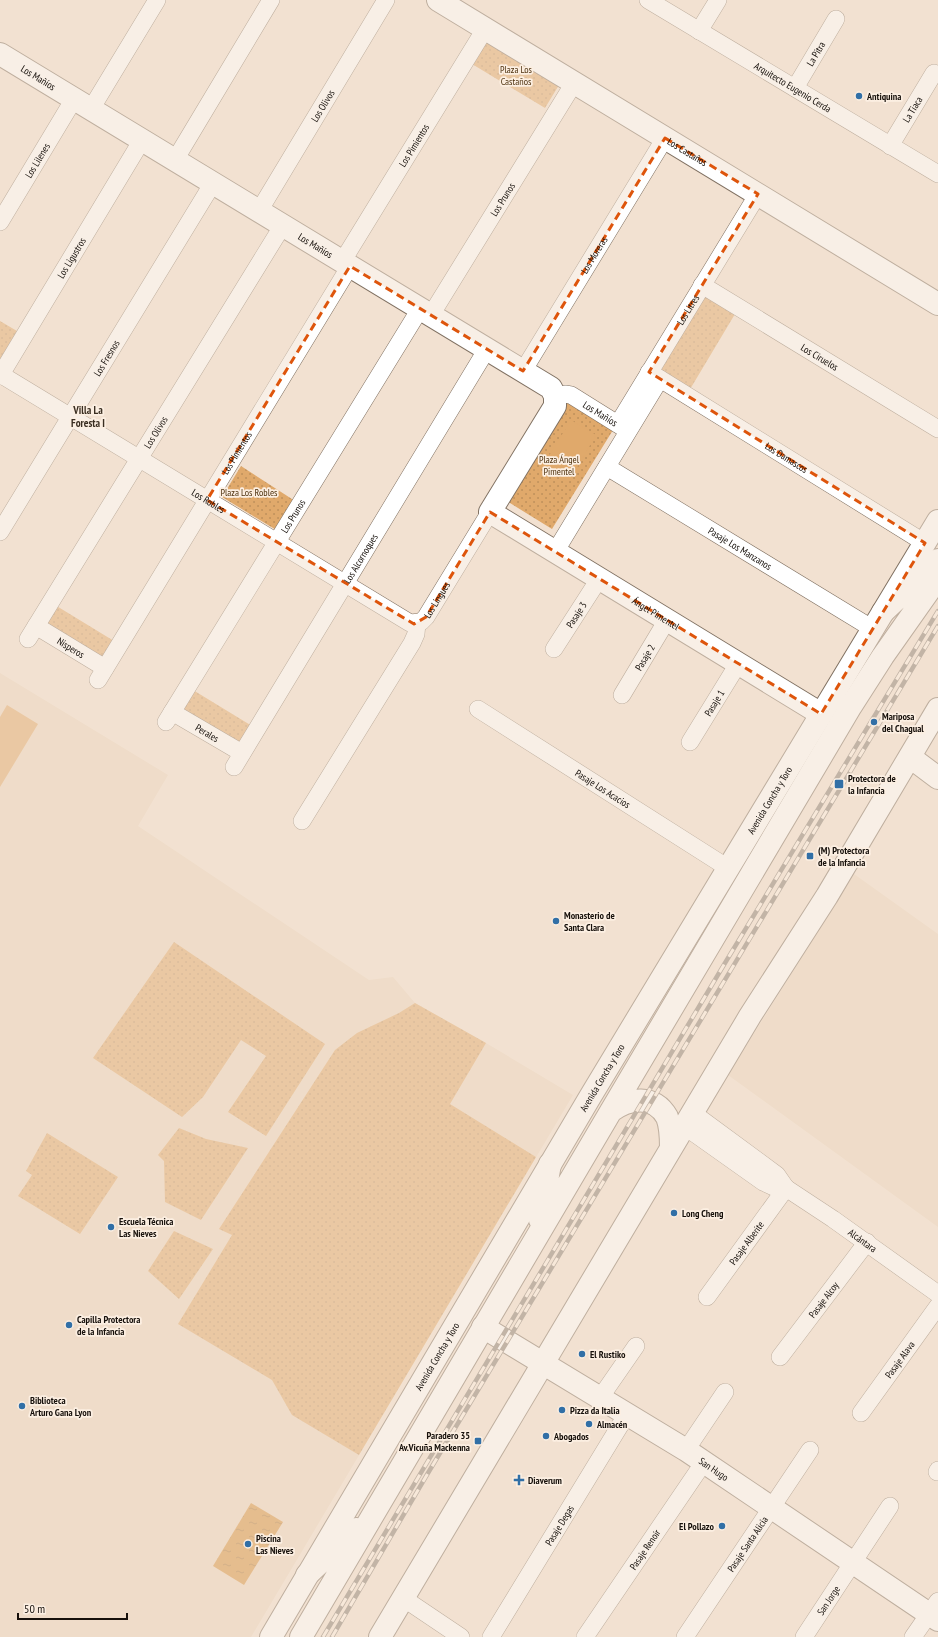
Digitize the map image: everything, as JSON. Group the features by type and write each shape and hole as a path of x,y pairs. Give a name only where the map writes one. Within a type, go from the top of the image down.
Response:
{"street":[{"name":"Los Lilenes","path":"0,222 157,0"},
{"path":"175,160 271,0"},
{"name":"Los Olivos","path":"259,211 386,0"},
{"name":"Los Castaños","path":"438,0 938,304"},
{"name":"Arquitecto Eugenio Cerda","path":"648,0 938,174"},
{"path":"699,30 718,0"},
{"name":"La Pitra","path":"795,88 836,19"},
{"name":"Los Pimientos","path":"102,674 208,500 485,29"},
{"name":"Los Mañíos","path":"2,60 83,104 283,225 551,388 556,396 565,394 571,395 623,427"},
{"name":"La Tiaca","path":"890,146 934,73"},
{"name":"Los Prunos","path":"169,717 276,542 574,83"},
{"name":"Los Moreras","path":"523,371 665,138"},
{"name":"Los Ligustros","path":"0,375 142,140"},
{"name":"Los Fresnos","path":"0,532 213,183"},
{"name":"Los Litres","path":"555,552 606,467 623,427 654,376 702,285 758,194"},
{"name":"Los Olivos","path":"32,632 283,225"},
{"name":"Los Ciruelos","path":"702,285 938,429"},
{"name":"Los Alcornoques","path":"238,760 487,349"},
{"name":"Los Robles","path":"0,375 407,621 414,624 417,623"},
{"name":"Los Damascos","path":"654,376 925,543"},
{"name":"Los Lingues","path":"302,821 412,643 416,634 417,623 426,617 555,406 556,396"},
{"name":"Pasaje Los Manzanos","path":"606,467 878,620"},
{"name":"Ángel Pimentel","path":"490,512 821,714"},
{"name":"Avenida Concha y Toro","path":"271,1637 550,1164 938,521"},
{"path":"878,620 938,560"},
{"path":"301,1637 538,1236 610,1111 859,693 938,578"},
{"name":"Pasaje 3","path":"554,650 599,579"},
{"name":"Pasaje 2","path":"622,695 667,620"},
{"name":"Nísperos","path":"32,632 102,674"},
{"name":"Pasaje 1","path":"690,742 738,664"},
{"name":"Pasaje Los Acacios","path":"478,709 728,868"},
{"path":"380,1637 750,1016 827,896 938,709"},
{"name":"Perales","path":"169,717 238,760"},
{"path":"910,757 938,778"},
{"path":"610,1111 623,1103 638,1099 646,1100 654,1104 662,1110 667,1118 670,1127 671,1148"},
{"name":"Alcántara","path":"688,1120 763,1182 776,1188 786,1188 866,1242 938,1294"},
{"path":"538,1236 550,1164"},
{"name":"Pasaje Alberite","path":"707,1298 786,1188"},
{"name":"Pasaje Alcoy","path":"780,1357 866,1242"},
{"name":"Pasaje Alava","path":"861,1413 938,1306"},
{"name":"San Hugo","path":"483,1327 695,1456 854,1564 935,1612"},
{"path":"600,1398 636,1346"},
{"name":"Pasaje Renoir","path":"585,1637 695,1456 725,1392"},
{"name":"Pasaje Degas","path":"491,1637 627,1414"},
{"name":"Pasaje Santa Alicia","path":"684,1637 810,1450"},
{"name":"San Jorge","path":"804,1637 854,1564 890,1506"},
{"path":"307,1575 374,1512"},
{"path":"403,1598 461,1637"},
{"path":"913,1637 935,1612"}],"highlighted area":[{"path":"665,138 758,194 649,372 925,543 821,714 490,512 426,617 414,624 207,500 350,266 523,371"}],"shaded area":[{"path":"0,673 168,775 138,826 369,980 393,977 415,1003 573,1095 251,1637 0,1637"},
{"path":"854,874 938,934 938,1227 728,1075"}],"green space":[{"name":"Plaza Los Castaños","path":"486,41 559,85 545,108 472,64"},
{"path":"703,295 735,314 689,391 661,373 659,367"},
{"path":"0,321 17,331 0,359"},
{"name":"Plaza Ángel Pimentel","path":"566,400 613,430 552,529 505,500"},
{"path":"571,420 596,435 568,483 542,467"},
{"name":"Plaza Los Robles","path":"241,466 295,501 278,531 222,497"},
{"path":"55,605 114,641 102,660 43,624"},
{"path":"193,690 252,726 241,745 182,709"},
{"path":"7,705 38,724 0,787 0,717"},
{"path":"174,942 325,1044 266,1136 228,1112 266,1056 241,1040 203,1097 182,1117 93,1058"},
{"path":"415,1003 486,1043 450,1104 536,1157 359,1455 292,1415 272,1380 178,1324 232,1235 219,1229 335,1050 357,1033 399,1013"},
{"path":"179,1128 206,1139 248,1148 201,1220 165,1202 164,1161 158,1155"},
{"path":"47,1133 118,1177 80,1234 18,1196 32,1175 26,1171"},
{"path":"174,1231 213,1249 179,1299 148,1271"}],"water":[{"name":"Piscina Las Nieves","path":"251,1503 283,1522 244,1585 213,1566"}],"railway":[{"path":"323,1637 725,963 938,611"},
{"path":"332,1637 428,1473 938,626"}],"place":[{"name":"Antiquina","path":"859,96"},
{"name":"Mariposa del Chagual","path":"874,722"},
{"name":"Protectora de la Infancia","path":"839,784"},
{"name":"(M) Protectora de la Infancia","path":"810,856"},
{"name":"Monasterio de Santa Clara","path":"556,921"},
{"name":"Long Cheng","path":"674,1213"},
{"name":"Escuela Técnica Las Nieves","path":"111,1227"},
{"name":"Capilla Protectora de la Infancia","path":"69,1325"},
{"name":"El Rustiko","path":"582,1354"},
{"name":"Biblioteca Arturo Gana Lyon","path":"22,1406"},
{"name":"Pizza da Italia","path":"562,1410"},
{"name":"Almacén","path":"589,1424"},
{"name":"Abogados","path":"546,1436"},
{"name":"Paradero 35 Av.Vicuña Mackenna","path":"478,1441"},
{"name":"Diaverum","path":"519,1480"},
{"name":"El Pollazo","path":"722,1526"},
{"name":"Piscina Las Nieves","path":"248,1544"}],"district":[{"name":"Villa La Foresta I","path":"88,416"}]}
